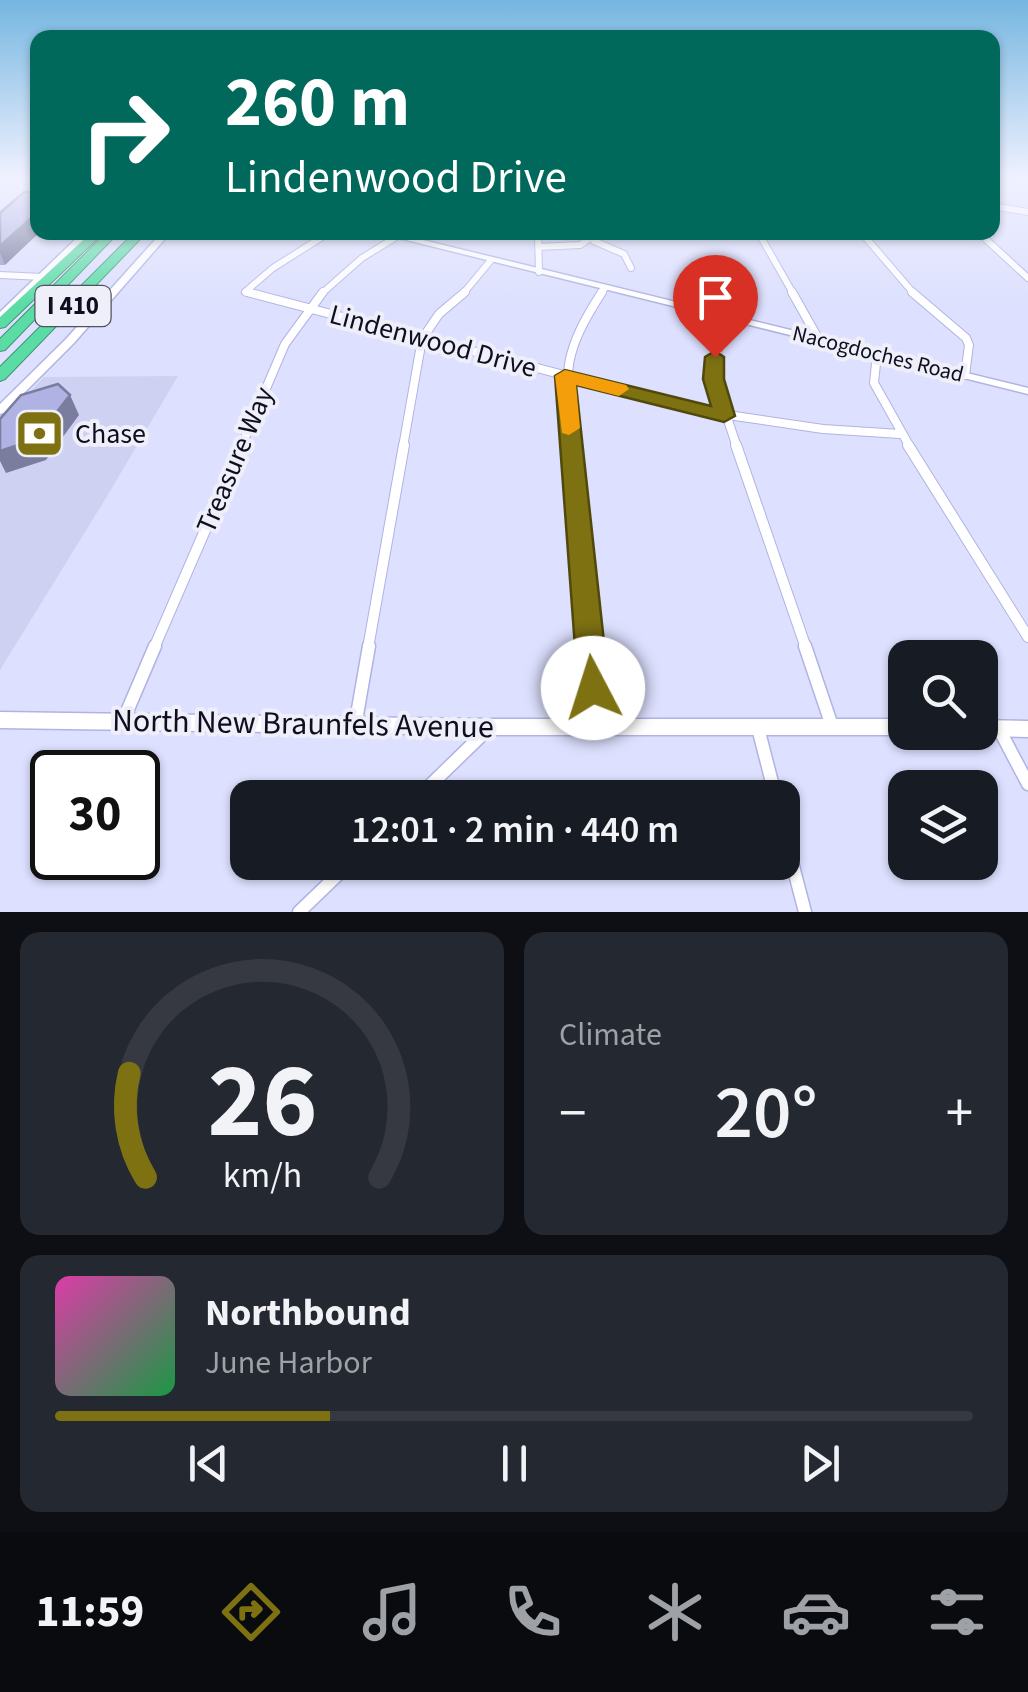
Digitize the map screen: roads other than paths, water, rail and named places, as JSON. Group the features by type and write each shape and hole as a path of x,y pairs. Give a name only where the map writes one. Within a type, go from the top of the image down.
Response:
{"highway":[{"path":"0,320 89,240"},
{"name":"I 410","path":"0,346 106,240"},
{"name":"I 410","path":"0,376 135,240"}],"main road":[{"path":"0,320 80,240"},
{"path":"0,411 160,240"},
{"name":"Nacogdoches Road","path":"408,240 1028,391"}],"street":[{"name":"Lindenwood Drive","path":"317,240 273,268 245,292 724,416 900,434"},
{"name":"Treasure Way","path":"122,721 279,357 308,308 333,280 392,240"},
{"path":"538,240 539,272"},
{"path":"538,247 570,247 594,240 624,254 632,268"},
{"path":"763,240 819,340"},
{"path":"868,240 918,300 966,338 969,345 965,375"},
{"path":"987,240 1028,278"},
{"path":"356,726 422,340 439,314 491,260"},
{"path":"0,275 43,276"},
{"path":"597,727 565,376 576,332 605,288"},
{"path":"742,321 724,338 715,357 714,379 832,726"},
{"path":"877,354 877,392 1028,637"},
{"name":"North New Braunfels Avenue","path":"0,720 888,728"},
{"path":"436,780 490,727"},
{"path":"758,728 771,780"},
{"path":"1028,728 999,729 1028,784"},
{"path":"299,912 332,880"},
{"path":"797,880 805,912"}],"place":[{"name":"Chase","path":"40,434"}]}
